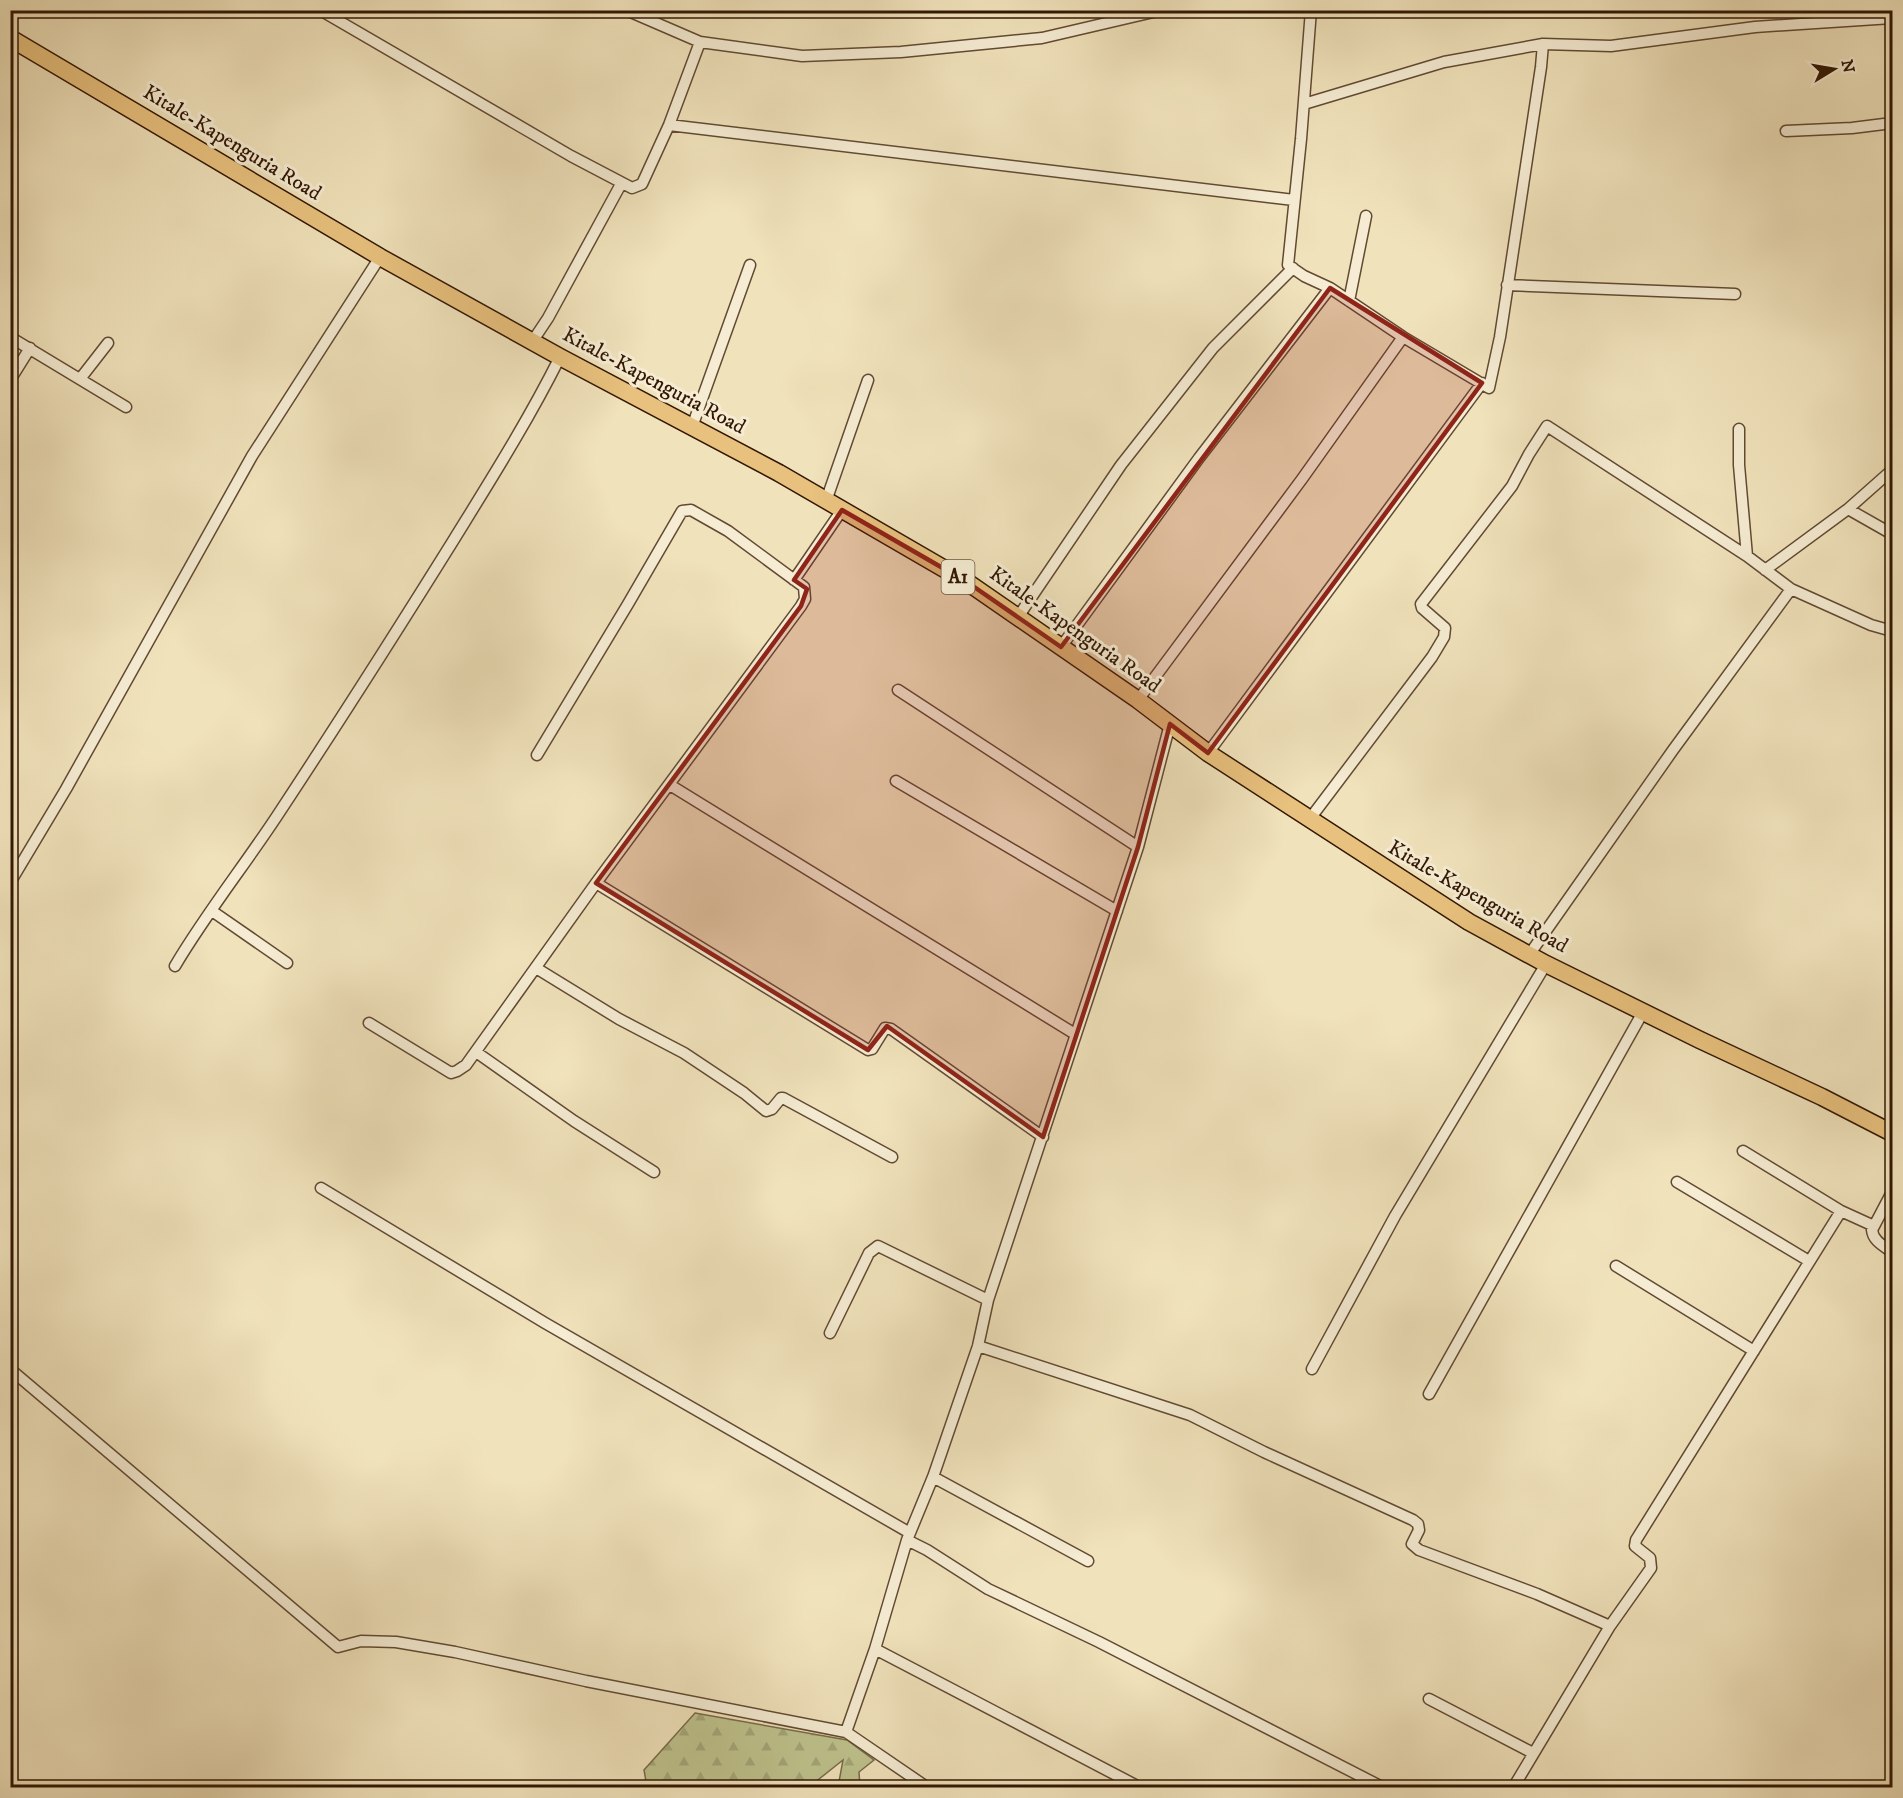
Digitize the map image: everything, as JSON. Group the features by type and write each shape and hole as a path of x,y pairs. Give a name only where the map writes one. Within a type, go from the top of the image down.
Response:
{"highway":[{"name":"Kitale-Kapenguria Road","path":"10,38 380,257 532,342 779,472 967,582 1138,700 1208,753 1435,901 1546,964 1822,1097 1893,1134"}],"street":[{"path":"320,10 621,184 632,188 642,184 669,125 700,42"},
{"path":"626,10 700,42 802,56 901,52 1042,38 1162,10"},
{"path":"1311,10 1288,265 1304,276 1330,288 1403,337 1489,388 1500,337 1543,44"},
{"path":"1304,104 1444,62 1543,44 1611,46 1755,27 1893,18"},
{"path":"1786,131 1852,128 1893,123"},
{"path":"669,125 1294,200"},
{"path":"532,342 548,318 621,184"},
{"path":"1349,301 1366,216"},
{"path":"11,881 66,789 252,456 380,257"},
{"path":"692,426 750,265"},
{"path":"1018,617 1121,465 1213,348 1293,268"},
{"path":"1507,285 1736,294"},
{"path":"1061,647 1199,458 1330,288"},
{"path":"10,337 126,407"},
{"path":"1138,700 1403,337"},
{"path":"80,379 108,343"},
{"path":"10,380 30,348"},
{"path":"175,966 190,940 212,911 391,641 532,412 560,357"},
{"path":"826,501 868,380"},
{"path":"1208,753 1482,383"},
{"path":"1310,820 1432,657 1444,637 1445,628 1422,609 1421,604 1512,486 1547,426 1747,556 1791,589 1871,625 1893,631"},
{"path":"1739,429 1739,465 1747,556"},
{"path":"1765,570 1848,509 1893,470"},
{"path":"1848,509 1893,534"},
{"path":"369,1023 451,1073 461,1069 476,1052 596,883 801,606 806,594 804,587 728,531 691,510 682,511 537,755"},
{"path":"794,580 842,510"},
{"path":"1529,955 1673,750 1791,589"},
{"path":"898,690 1138,847"},
{"path":"846,1732 875,1649 908,1536 933,1477 978,1346 988,1300 1138,847 1170,724"},
{"path":"896,781 1117,911"},
{"path":"670,785 1075,1034"},
{"path":"596,883 868,1050 872,1049 885,1028 891,1029 1042,1137"},
{"path":"212,911 287,963"},
{"path":"1312,1369 1395,1216 1546,964"},
{"path":"536,968 619,1019 684,1053 766,1110 772,1109 783,1098 892,1157"},
{"path":"1429,1394 1643,1012"},
{"path":"476,1052 574,1121 654,1172"},
{"path":"1743,1151 1841,1210 1874,1226"},
{"path":"1677,1182 1809,1261"},
{"path":"321,1188 545,1323 908,1536 988,1589 1099,1642 1384,1788"},
{"path":"1893,1192 1874,1226 1872,1235 1893,1252"},
{"path":"1513,1788 1610,1626 1651,1568 1650,1558 1635,1546 1636,1540 1841,1210"},
{"path":"830,1333 873,1247 878,1246 988,1300"},
{"path":"1616,1266 1754,1351"},
{"path":"978,1346 1190,1415 1264,1452 1413,1520 1418,1524 1419,1530 1413,1544 1419,1550 1537,1594 1610,1626"},
{"path":"10,1369 338,1647 361,1641 416,1645 846,1732 928,1788"},
{"path":"933,1477 1088,1561"},
{"path":"875,1649 1141,1788"},
{"path":"1429,1699 1533,1753"},
{"path":"1888,1788 1893,1780"}],"highlighted area":[{"path":"1330,288 1482,383 1208,753 1170,724 1138,847 1043,1137 887,1026 868,1050 596,883 801,606 807,589 794,580 842,510 967,582 1061,647"}],"green space":[{"path":"695,1713 847,1740 874,1760 859,1772 860,1787 838,1787 843,1760 809,1787 647,1787 644,1770"}]}
